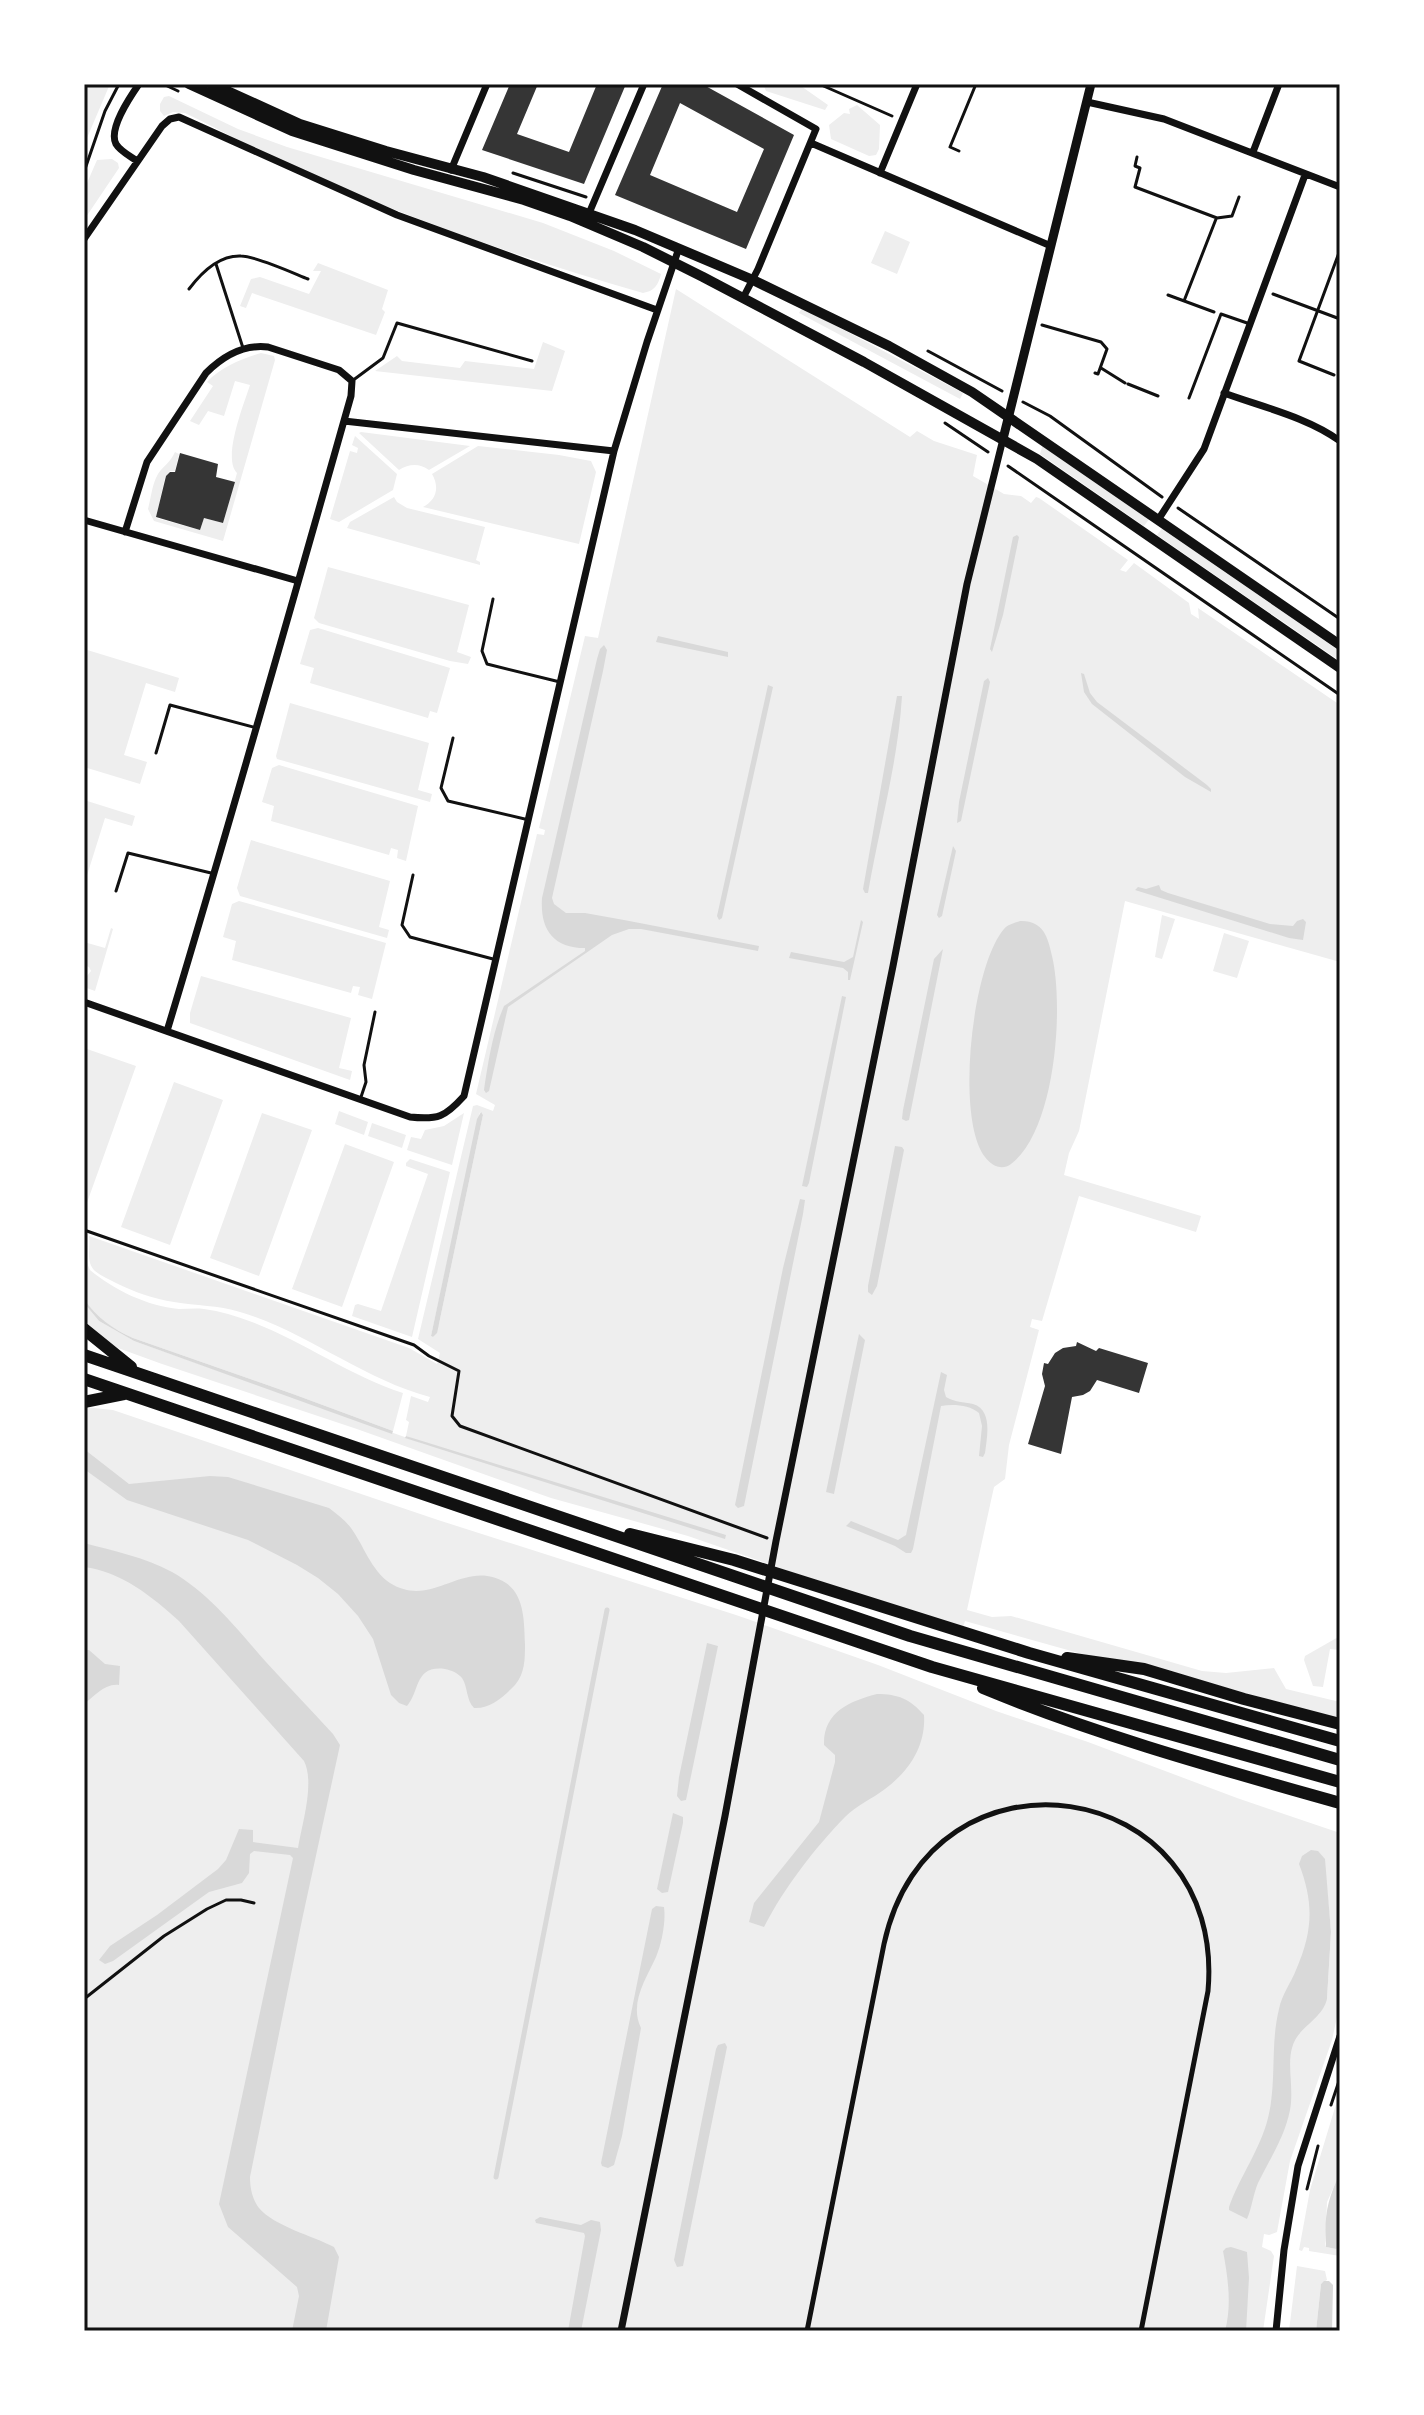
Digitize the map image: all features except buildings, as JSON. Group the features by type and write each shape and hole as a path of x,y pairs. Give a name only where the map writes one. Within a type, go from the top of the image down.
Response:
{"highway":[{"path":"84,1329 140,1374"},
{"path":"84,1355 937,1644 1340,1760"},
{"path":"84,1379 932,1667 1340,1782"},
{"path":"84,1402 127,1394"},
{"path":"542,1511 734,1560 1029,1653 1340,1741"},
{"path":"1029,1653 1144,1669 1340,1724"},
{"path":"932,1667 1093,1730 1340,1803"}],"main road":[{"path":"189,84 292,131 679,248 889,346 972,392 1340,645"},
{"path":"212,84 300,124 452,168 587,218 743,298 1003,439 1340,668"}],"street":[{"path":"448,180 487,84"},
{"path":"587,218 644,84"},
{"path":"880,173 917,84"},
{"path":"621,2331 965,595 1091,84"},
{"path":"1253,152 1279,84"},
{"path":"742,85 816,129 743,298"},
{"path":"137,86 118,122 115,138 118,148 137,161"},
{"path":"1087,102 1164,119 1340,187"},
{"path":"84,239 162,126 175,117 189,119 289,168 397,215 657,310"},
{"path":"811,143 1051,246"},
{"path":"1158,520 1204,449 1305,175"},
{"path":"84,1002 410,1117 432,1120 449,1113 464,1096 614,451 679,248"},
{"path":"125,532 147,462 206,373 218,361 243,348 268,347 339,370 352,381 351,396 257,728 167,1031"},
{"path":"1224,393 1310,424 1340,441"},
{"path":"344,421 614,451"},
{"path":"84,520 298,581"},
{"path":"807,2331 894,1906 913,1872 956,1831 991,1813 1019,1806 1048,1804 1068,1805 1105,1815 1152,1843 1187,1885 1196,1901 1207,1936 1208,1991 1141,2331"},
{"path":"1276,2331 1284,2250 1298,2166 1340,2036"}],"lane":[{"path":"84,172 105,111 119,84"},
{"path":"189,289 205,269 241,256 308,279"},
{"path":"216,264 243,348"},
{"path":"1189,398 1221,314 1250,324"},
{"path":"352,381 383,358 397,323 532,361"},
{"path":"493,599 482,651 487,664 560,682"},
{"path":"156,753 170,705 257,728"},
{"path":"453,738 441,788 448,801 529,820"},
{"path":"116,891 128,853 215,874"},
{"path":"413,875 402,925 410,937 496,960"},
{"path":"360,1100 366,1082 364,1065 375,1012"}],"path":[{"path":"819,84 902,121"},
{"path":"959,151 950,147 976,84"},
{"path":"1137,157 1135,166 1140,168 1135,187 1217,218 1232,216 1239,197"},
{"path":"1184,301 1217,218"},
{"path":"1334,375 1299,361 1340,250"},
{"path":"1262,290 1340,319"},
{"path":"1168,295 1221,314"},
{"path":"1030,322 1101,342 1107,349 1101,368 1098,374 1095,373"},
{"path":"1101,368 1158,396"},
{"path":"938,419 1340,695"},
{"path":"84,1230 414,1345 459,1371 452,1416 460,1426 776,1541"},
{"path":"84,1999 164,1936 207,1909 226,1900 254,1903"},
{"path":"1327,2117 1340,2078"},
{"path":"1306,2192 1319,2142"}],"shaded area":[{"path":"84,84 110,84 87,138 84,136"},
{"path":"763,84 798,84 828,105 825,110 766,91"},
{"path":"169,96 238,129 287,147 543,223 614,251 661,274 660,278 653,289 643,293 449,230 307,173 185,113 173,112 164,116 160,104 164,97"},
{"path":"857,105 880,125 876,155 869,156 831,139 829,125 844,113 850,114 849,109"},
{"path":"112,159 119,168 84,220 84,190 97,160"},
{"path":"885,231 910,242 897,274 871,263"},
{"path":"318,263 388,290 382,309 385,312 376,335 252,293 246,308 240,306 251,279 260,277 309,294 321,271 313,271"},
{"path":"676,289 910,437 917,431 934,441 977,455 973,476 1004,494 1021,496 1031,503 1036,497 1039,498 1128,560 1120,570 1126,572 1134,563 1189,603 1191,614 1199,619 1198,608 1340,705 1340,962 1125,901 1079,1131 1064,1175 1201,1216 1196,1232 1079,1196 1042,1321 1032,1319 1030,1327 1039,1330 1009,1445 1005,1479 994,1487 967,1610 992,1617 1011,1616 1202,1671 1226,1673 1274,1668 1286,1689 1340,1702 1340,1719 965,1621 962,1631 688,1536 551,1498 162,1364 118,1348 84,1322 84,1303 99,1321 134,1341 430,1446 406,1436 409,1422 406,1420 411,1396 428,1402 430,1397 381,1379 265,1321 232,1310 159,1299 123,1286 92,1267 89,1236 409,1348 437,1364 440,1353 418,1339 473,1106 493,1111 495,1105 476,1094 537,834 544,835 545,830 539,828 585,636 598,638","holes":["480,1112 483,1115 439,1324 433,1337"]},
{"path":"802,308 963,393 960,399 799,313"},
{"path":"543,342 565,351 552,391 375,371 397,356 402,361 460,368 465,361 534,369"},
{"path":"261,353 274,356 275,360 223,541 154,521 148,509 154,482 175,452 179,454 175,471 170,471 165,477 156,518 200,530 204,518 223,523 237,473 233,466 233,444 250,385 235,381 224,416 208,411 199,425 190,421 213,386 207,382 225,368"},
{"path":"361,432 470,446 429,470 414,465 399,470"},
{"path":"355,436 397,474 393,490 339,522 330,519 350,451 357,453 358,448 352,445"},
{"path":"1043,444 1150,518 1144,526 1040,454"},
{"path":"478,446 591,461 596,472 579,544 423,507 435,493 432,474"},
{"path":"394,497 407,508 485,527 476,560 480,565 347,528 350,522"},
{"path":"1163,527 1340,648 1340,661 1157,535"},
{"path":"1017,535 1003,615 992,652 990,649 1013,537"},
{"path":"328,567 469,605 457,652 471,657 468,664 319,623 314,618"},
{"path":"318,628 450,668 437,713 430,711 428,718 310,683 314,668 300,664 310,630"},
{"path":"658,636 728,652 728,657 656,642"},
{"path":"604,645 607,650 603,671 552,898 554,904 566,913 585,913 759,946 758,951 641,929 629,929 612,935 508,1007 489,1091 486,1093 491,1047 504,1006 585,951 585,948 564,944 550,934 543,918 542,898 597,659"},
{"path":"84,649 179,678 175,692 146,683 124,755 147,762 140,784 84,767"},
{"path":"1081,673 1097,702 1207,785 1211,792 1185,777 1092,704 1084,692"},
{"path":"988,678 990,682 961,821 957,823 984,681"},
{"path":"768,685 773,687 722,918 719,920 717,916"},
{"path":"897,696 902,696 897,746 868,893 865,893 863,889"},
{"path":"290,703 429,743 418,790 432,794 430,802 277,759"},
{"path":"279,765 418,806 406,861 397,858 398,850 391,848 389,855 271,821 274,806 262,802 272,768"},
{"path":"84,800 135,816 132,826 105,818 84,885"},
{"path":"251,840 390,881 379,927 389,930 387,938 240,896 237,888"},
{"path":"953,846 956,851 942,916 939,918 937,915"},
{"path":"1159,885 1161,890 1168,893 1270,924 1293,926 1303,919 1306,922 1303,940 1135,890"},
{"path":"239,901 386,943 372,999 358,995 360,987 353,986 351,993 232,960 236,941 223,937 232,904"},
{"path":"1162,915 1175,919 1162,959 1155,957"},
{"path":"861,920 850,980 843,968 789,958 791,952 844,962 853,957"},
{"path":"1020,921 1034,923 1049,942 1056,978 1056,1035 1047,1096 1038,1124 1026,1147 1011,1164 1001,1167 985,1157 976,1138 969,1077 971,1042 983,975 993,948 1006,927"},
{"path":"111,928 95,991 84,987 84,975 91,971 84,965 84,942 105,948"},
{"path":"1224,933 1249,941 1237,978 1213,971"},
{"path":"943,949 909,1120 906,1121 902,1119 903,1110 934,959"},
{"path":"201,976 351,1018 339,1068 352,1071 350,1080 190,1023"},
{"path":"842,996 846,997 807,1187 802,1186"},
{"path":"87,1049 136,1066 84,1211 84,1057"},
{"path":"174,1082 223,1100 170,1245 121,1227"},
{"path":"339,1111 368,1122 364,1135 335,1124"},
{"path":"481,1112 483,1115 439,1324 433,1337 477,1119"},
{"path":"262,1113 312,1130 259,1276 210,1258"},
{"path":"464,1113 452,1165 407,1150 411,1137 421,1139 425,1130 444,1126"},
{"path":"372,1123 406,1135 402,1148 368,1136"},
{"path":"345,1144 394,1162 342,1307 292,1289"},
{"path":"895,1146 904,1150 877,1286 872,1295 868,1292 868,1286"},
{"path":"410,1159 450,1172 412,1337 352,1316 358,1304 381,1311 428,1174 406,1166"},
{"path":"800,1199 805,1200 803,1214 744,1506 738,1508 735,1505"},
{"path":"84,1234 90,1270 120,1290 143,1301 167,1307 210,1310 246,1320 364,1378 403,1393 393,1431 133,1338 112,1327 92,1311 84,1298"},
{"path":"84,1299 106,1322 133,1338 393,1431 392,1434 134,1341 99,1321"},
{"path":"859,1334 865,1340 834,1494 826,1492"},
{"path":"941,1372 947,1375 946,1397 973,1404 984,1412 987,1425 985,1453 983,1457 979,1456 982,1426 979,1413 961,1406 941,1406 913,1549 911,1553 906,1553 846,1526 851,1521 898,1540 906,1535"},
{"path":"84,1407 113,1410 438,1520 736,1615 1340,1833 1340,2003 1332,2040 1290,2161 1277,2232 1264,2234 1262,2247 1274,2256 1263,2331 84,2331","holes":["1326,1880 1331,1932 1327,1999 1298,2034"]},
{"path":"405,1438 726,1535 725,1539"},
{"path":"84,1449 129,1484 228,1477 329,1508 351,1528 383,1578 406,1590 435,1588 476,1576 491,1577 506,1583 517,1595 524,1619 523,1671 511,1689 486,1706 474,1708 460,1676 445,1669 428,1671 419,1681 407,1706 399,1703 391,1695 373,1639 338,1594 297,1565 248,1540 127,1500 84,1469"},
{"path":"84,1543 151,1562 198,1590 234,1625 340,1745 250,2177 259,2208 284,2225 334,2247 339,2257 326,2331 292,2331 299,2296 297,2287 228,2227 219,2204 293,1858 290,1855 254,1851 250,1854 249,1873 242,1883 209,1892 113,1961 105,1964 99,1960 110,1946 218,1869 226,1860 239,1829 253,1830 253,1842 298,1848 307,1804 307,1770 304,1761 179,1621 147,1594 123,1580 84,1567"},
{"path":"1340,1636 1340,1650 1330,1649 1323,1687 1313,1686 1305,1656"},
{"path":"707,1643 718,1646 686,1800 681,1801 677,1796 679,1777"},
{"path":"84,1650 89,1650 105,1664 120,1666 119,1685 105,1688 84,1704"},
{"path":"877,1694 903,1698 924,1715 922,1737 914,1757 894,1782 833,1829 790,1883 764,1927 749,1922 754,1903 819,1822 835,1762 835,1755 824,1745 828,1724 848,1705"},
{"path":"673,1813 683,1817 683,1823 668,1892 662,1893 657,1889"},
{"path":"1311,1850 1318,1851 1325,1859 1331,1932 1327,1999 1320,2013 1299,2034 1292,2048 1288,2120 1258,2183 1247,2219 1229,2210 1229,2207 1268,2118 1279,2009 1302,1956 1308,1930 1309,1904 1299,1864 1302,1856"},
{"path":"664,1907 663,1932 638,2000 641,2028 622,2136 614,2165 608,2168 601,2163 652,1909"},
{"path":"725,2043 727,2047 683,2266 677,2267 674,2260 716,2049"},
{"path":"1340,2091 1340,2173 1327,2202 1325,2244 1336,2249 1340,2247 1340,2256 1309,2251 1304,2247 1302,2251 1299,2250 1310,2190"},
{"path":"1340,2173 1340,2247 1336,2249 1326,2247 1326,2227 1329,2200"},
{"path":"540,2217 581,2225 591,2220 600,2222 581,2331 568,2331 584,2233 536,2223 535,2220"},
{"path":"1231,2247 1247,2252 1246,2331 1225,2331 1229,2301 1223,2251"},
{"path":"1297,2266 1325,2271 1327,2280 1321,2284 1316,2331 1289,2331"},
{"path":"1324,2281 1333,2285 1332,2331 1316,2331 1321,2284"}],"waterway":[{"path":"496,2177 607,1610"}]}
